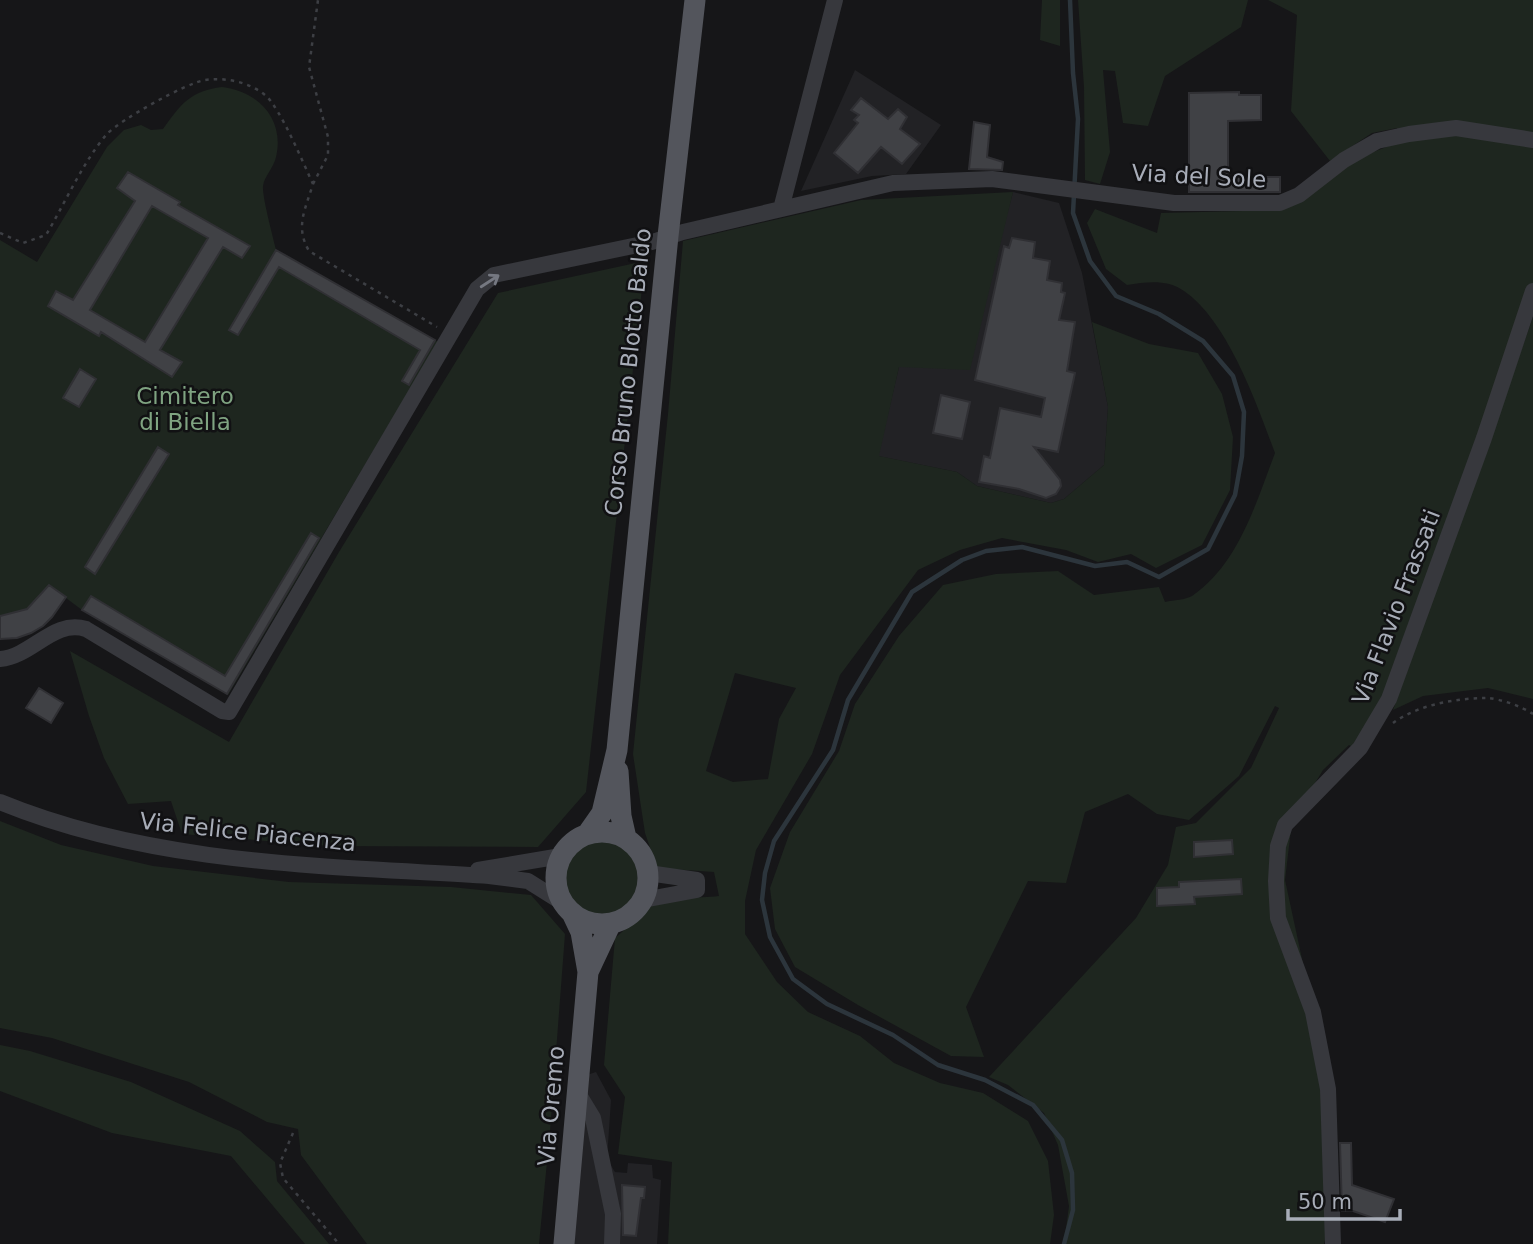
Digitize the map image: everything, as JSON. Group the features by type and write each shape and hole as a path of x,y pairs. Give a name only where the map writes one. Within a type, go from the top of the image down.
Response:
{"main road":[{"name":"Corso Bruno Blotto Baldo","path":"588,833 601,813 617,750 668,236 695,0"},
{"name":"Corso Bruno Blotto Baldo","path":"617,750 621,816 626,838"},
{"path":"601,831 626,838 637,847 648,873 648,887 643,900 624,918 611,923 597,924 584,920 567,908 555,880 561,856 567,846 588,833 601,831"},
{"name":"Via Oremo","path":"564,1244 588,972 581,932 567,908"},
{"name":"Via Oremo","path":"588,972 611,923"}],"street":[{"path":"781,209 835,0"},
{"name":"Via del Sole","path":"0,659 9,658 73,625 86,629 222,711 229,712 233,709 477,289 494,275 652,242 894,183 992,179 1174,203 1280,203 1299,195 1344,160 1377,141 1456,128 1533,140"},
{"name":"Via Flavio Frassati","path":"1333,1244 1328,1089 1313,1012 1279,918 1276,881 1278,846 1285,825 1298,808 1360,748 1389,699 1484,438 1533,291"},
{"name":"Via Felice Piacenza","path":"0,802 44,820 124,842 206,855 528,881 567,908"},
{"name":"Via Felice Piacenza","path":"455,874 561,856"},
{"path":"643,900 697,890 697,880 648,873"},
{"path":"579,1095 593,1118 613,1214 612,1244"}],"path":[{"path":"318,0 309,67 328,137 328,155 313,184 303,218 301,237 309,251 451,335"},
{"path":"0,233 23,243 46,235 108,133 173,93 204,80 233,81 250,85 268,97 286,127 313,184"},
{"path":"1393,724 1403,716 1447,702 1489,698 1533,713"},
{"path":"293,1133 280,1163 283,1178 339,1244"}],"shaded area":[{"path":"855,70 941,125 906,174 872,176 801,191"},
{"path":"1013,192 1059,203 1082,273 1108,407 1104,465 1064,499 1051,503 977,486 957,472 878,456 899,367 993,266"},
{"path":"596,1072 611,1100 607,1159 615,1172 627,1173 628,1163 652,1165 653,1178 661,1180 657,1244 572,1244 587,1075"}],"green space":[{"path":"1042,0 1060,0 1060,46 1040,40"},
{"path":"1078,0 1248,0 1241,27 1165,76 1148,126 1123,123 1115,71 1103,70 1110,152 1100,184 1085,180 1084,87"},
{"path":"1268,0 1533,0 1533,308 1387,709 1357,738 1352,747 1349,745 1323,770 1292,821 1285,880 1332,1098 1331,1240 1325,1240 1324,1244 1064,1244 1069,1206 1058,1145 1044,1113 1008,1085 989,1077 1136,918 1168,865 1176,827 1196,823 1251,768 1279,708 1275,706 1239,776 1189,820 1157,814 1128,794 1085,812 1066,883 1028,881 966,1007 984,1057 951,1056 795,967 775,929 770,888 790,832 839,751 855,704 899,636 943,585 996,574 1058,571 1094,595 1159,587 1165,602 1183,599 1192,596 1222,568 1244,532 1275,453 1239,365 1214,322 1184,291 1164,283 1127,285 1106,269 1087,223 1095,209 1157,233 1161,213 1279,210 1363,156 1394,144 1397,128 1372,133 1330,161 1291,111 1297,15"},
{"name":"Cimitero di Biella","path":"222,87 247,94 257,101 266,109 276,131 276,157 265,179 263,191 276,250 438,342 228,695 66,598 39,628 12,638 0,639 0,240 37,262 107,147 124,130 141,125 151,130 163,129 175,112 194,95"},
{"path":"1013,192 970,370 899,367 879,456 957,472 977,486 1051,503 1064,499 1104,465 1108,407 1092,322 1149,344 1198,353 1222,394 1233,437 1230,490 1202,545 1156,568 1131,554 1098,562 1066,550 1002,538 960,550 918,570 840,675 812,754 756,850 745,901 745,934 777,982 808,1012 860,1036 894,1063 940,1083 983,1093 1028,1121 1048,1161 1054,1215 1050,1244 668,1244 672,1162 618,1154 625,1097 604,1065 615,938 643,912 660,902 677,898 719,896 714,872 657,868 645,833 633,754 683,241 861,200","holes":["735,673 796,688 779,719 768,779 733,782 706,771"]},
{"path":"645,261 586,792 538,847 329,846 182,834 171,801 128,804 104,758 70,651 229,742 339,552 498,293"},
{"path":"1533,317 1533,699 1488,688 1423,696 1393,710"},
{"path":"0,821 61,845 153,866 289,882 451,887 531,895 565,934 539,1244 367,1244 301,1155 298,1129 267,1122 189,1082 52,1038 0,1028"},
{"path":"594,841 608,841 622,847 632,857 638,878 636,892 622,909 608,915 594,915 580,909 570,899 564,885 564,871 570,857 580,847"},
{"path":"0,1045 30,1051 131,1082 240,1131 275,1162 277,1181 329,1244 305,1244 231,1156 112,1133 0,1091"}],"building":[{"path":"1239,92 1239,95 1261,95 1261,120 1228,121 1228,177 1280,177 1280,192 1189,192 1189,93"},
{"path":"861,98 888,119 898,109 907,117 900,129 920,144 902,164 881,147 858,173 834,153 858,123 854,120 859,115 851,110"},
{"path":"974,122 990,125 987,157 1003,162 1002,170 969,169"},
{"path":"128,172 180,202 178,205 250,246 242,258 223,247 160,350 182,362 172,377 101,332 99,336 48,306 56,291 73,300 135,201 117,188","holes":["152,206 208,238 145,342 90,310"]},
{"path":"1012,238 1035,242 1033,258 1050,261 1047,280 1062,283 1061,292 1065,293 1059,320 1075,322 1067,371 1075,373 1058,452 1034,447 1060,480 1061,486 1056,494 1046,498 1019,489 979,482 984,456 990,458 1000,408 1041,417 1045,398 975,380 1004,246 1009,248"},
{"path":"276,250 435,340 409,385 402,381 420,350 279,267 238,335 229,330"},
{"path":"80,369 96,379 79,407 63,398"},
{"path":"941,395 970,402 962,439 933,433"},
{"path":"158,447 169,454 95,574 85,567"},
{"path":"311,533 319,538 227,694 82,610 91,596 225,676"},
{"path":"49,585 66,597 52,617 31,633 17,638 0,639 0,616 27,609"},
{"path":"39,688 63,703 51,723 26,708"},
{"path":"1232,840 1233,854 1194,857 1194,842"},
{"path":"1241,879 1242,894 1194,897 1195,904 1157,906 1157,888 1179,887 1179,882"},
{"path":"1340,1143 1351,1143 1352,1185 1394,1199 1385,1222 1353,1211 1342,1211"},
{"path":"622,1185 645,1187 636,1236 623,1235"}],"waterway":[{"path":"1064,1244 1073,1210 1072,1173 1062,1140 1033,1105 985,1080 938,1065 893,1035 827,1004 793,979 770,937 762,900 765,873 774,841 833,750 848,700 912,592 962,560 986,551 1022,547 1095,566 1127,562 1159,577 1208,549 1235,495 1242,456 1244,412 1233,376 1203,341 1159,314 1116,296 1090,261 1073,213 1078,119 1070,0"}]}
